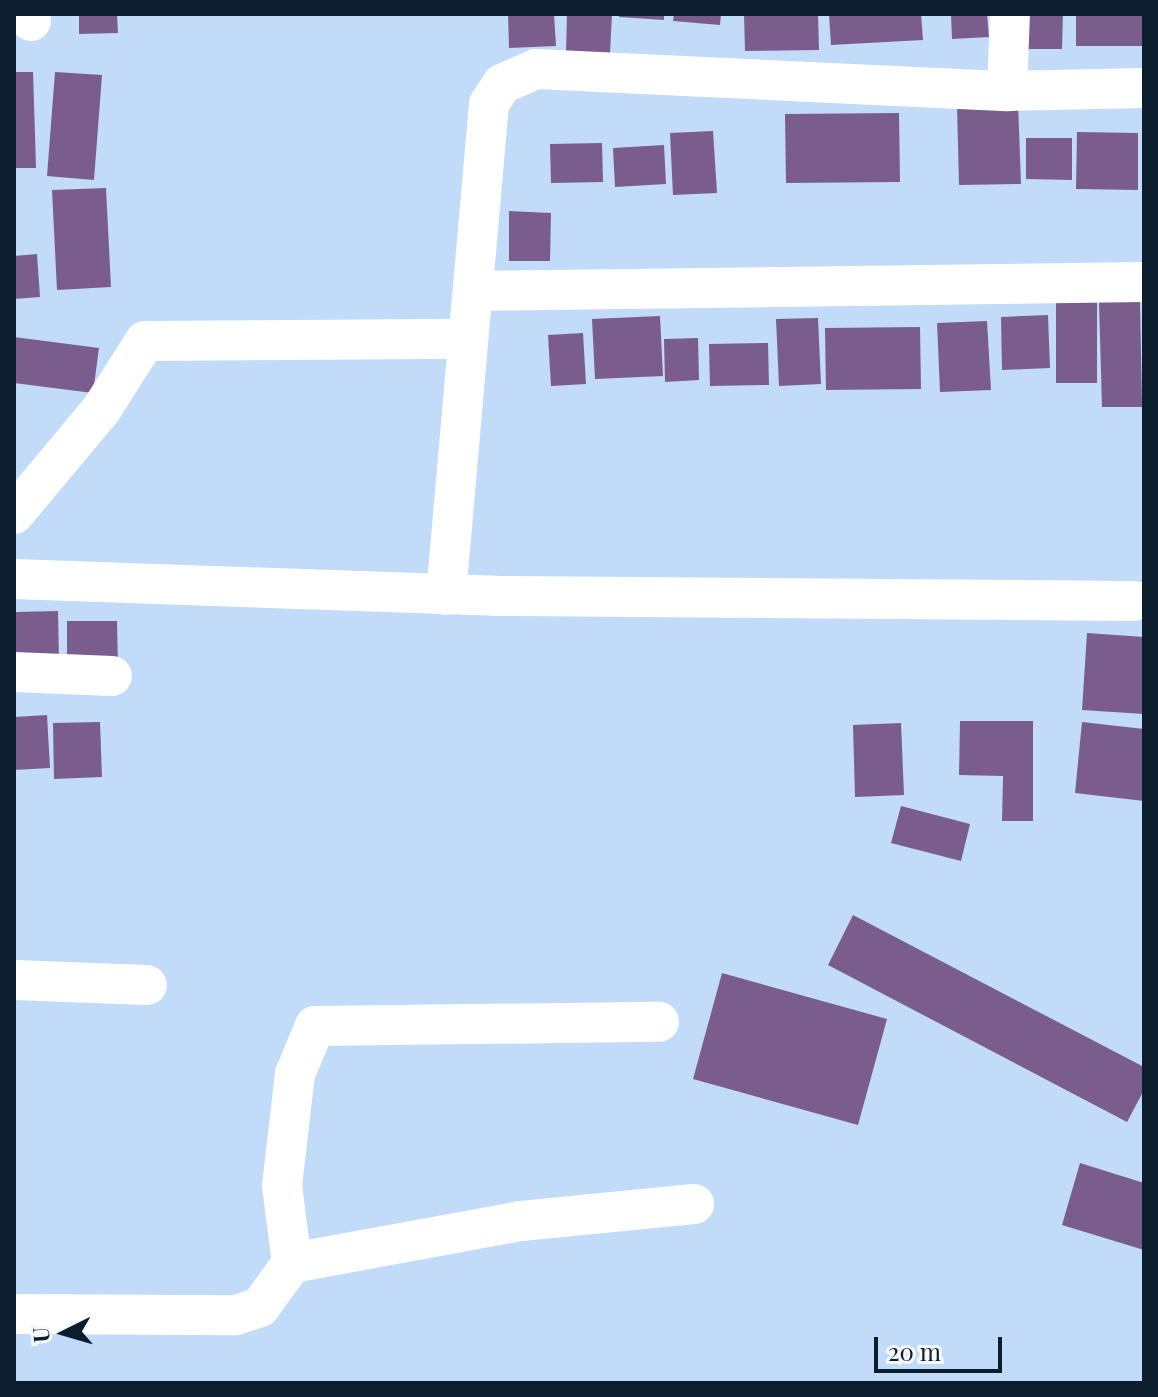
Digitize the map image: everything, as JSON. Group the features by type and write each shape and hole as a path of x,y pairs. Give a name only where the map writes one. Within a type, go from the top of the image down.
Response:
{"street":[{"path":"1007,91 1010,14"},
{"path":"446,595 466,339 478,291 489,104 514,76 536,69 1007,91 1144,88"},
{"path":"478,291 1144,282"},
{"path":"14,514 101,410 145,341 466,339"},
{"path":"14,579 446,595 1134,601"},
{"path":"14,672 112,676"},
{"path":"14,980 147,985"},
{"path":"14,1314 236,1315 260,1307 292,1263 282,1186 295,1074 315,1026 659,1022"},
{"path":"292,1263 521,1221 694,1204"}],"building":[{"path":"79,14 117,14 118,33 79,34"},
{"path":"508,14 554,14 556,46 509,48"},
{"path":"567,14 612,14 610,53 566,52"},
{"path":"619,14 664,14 664,20 619,17"},
{"path":"674,14 721,14 720,25 673,21"},
{"path":"744,14 818,14 819,50 745,51"},
{"path":"829,14 921,14 923,40 831,45"},
{"path":"951,14 987,14 989,37 952,39"},
{"path":"1015,14 1063,14 1062,49 1014,49"},
{"path":"1076,14 1144,14 1144,46 1076,46"},
{"path":"14,72 33,72 36,168 14,168"},
{"path":"55,72 102,75 94,180 47,176"},
{"path":"1018,103 1021,184 959,185 957,105"},
{"path":"899,113 900,182 786,183 785,114"},
{"path":"713,131 717,193 673,195 670,133"},
{"path":"1077,132 1138,133 1138,190 1076,189"},
{"path":"1026,138 1072,138 1072,180 1026,179"},
{"path":"602,143 603,182 551,183 550,144"},
{"path":"664,145 666,184 615,187 613,148"},
{"path":"106,188 111,287 57,290 52,190"},
{"path":"509,211 551,213 550,261 509,261"},
{"path":"37,254 40,297 14,299 14,256"},
{"path":"1140,301 1142,407 1102,407 1099,302"},
{"path":"1056,302 1097,302 1097,383 1056,383"},
{"path":"1048,315 1050,368 1002,370 1001,317"},
{"path":"660,316 663,376 595,379 592,319"},
{"path":"818,318 821,384 779,386 776,319"},
{"path":"987,321 991,390 940,392 937,323"},
{"path":"920,327 921,389 826,390 825,328"},
{"path":"583,333 586,384 551,386 548,335"},
{"path":"14,337 99,348 93,393 14,383"},
{"path":"698,338 699,380 665,382 664,339"},
{"path":"768,343 769,385 710,386 709,344"},
{"path":"58,611 59,664 16,665 16,612"},
{"path":"67,621 117,621 118,669 67,670"},
{"path":"1087,633 1144,637 1144,714 1082,710"},
{"path":"47,715 50,768 14,770 14,717"},
{"path":"960,721 1033,721 1033,821 1002,821 1003,776 959,775"},
{"path":"100,722 102,777 54,779 53,723"},
{"path":"1082,722 1144,729 1144,801 1075,793"},
{"path":"901,723 904,795 855,797 853,725"},
{"path":"901,806 970,824 961,861 891,843"},
{"path":"853,915 1144,1067 1144,1090 1127,1122 828,965"},
{"path":"722,973 887,1019 858,1125 693,1079"},
{"path":"1080,1163 1144,1183 1144,1250 1062,1225"}]}
